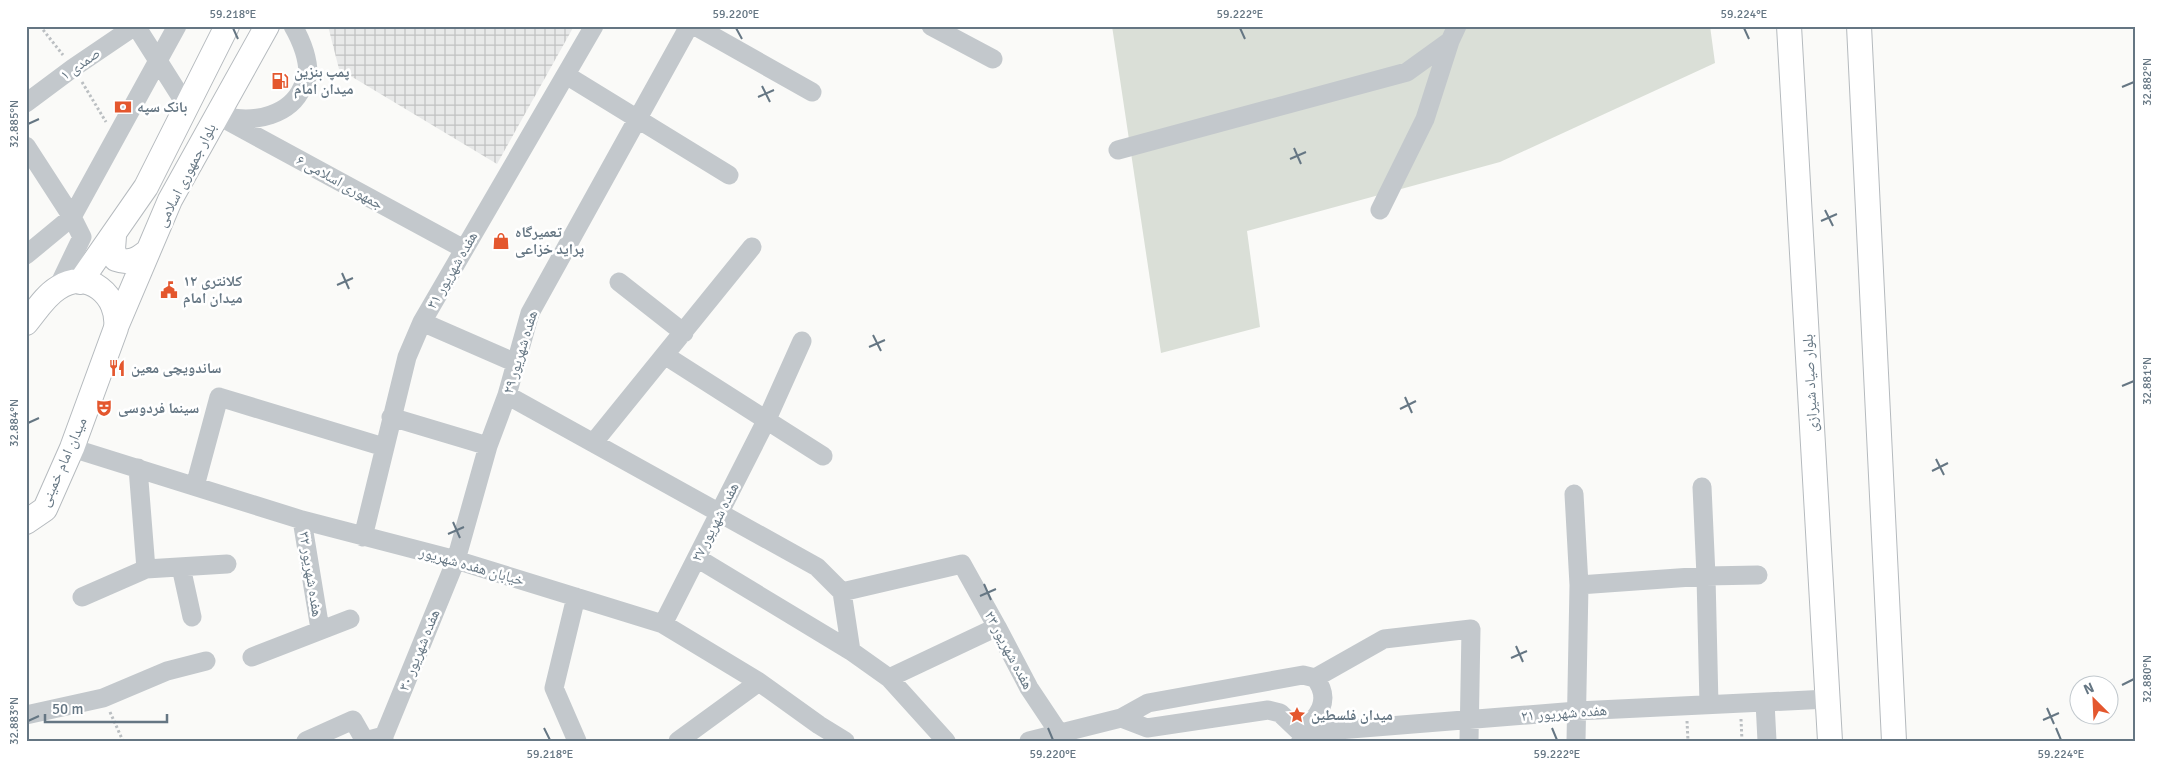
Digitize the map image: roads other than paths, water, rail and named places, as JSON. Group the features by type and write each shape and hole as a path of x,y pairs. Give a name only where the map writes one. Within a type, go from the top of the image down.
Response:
{"main road":[{"name":"بلوار جمهوری اسلامی","path":"26,309 64,287 114,236 146,187 227,26"},
{"name":"بلوار جمهوری اسلامی","path":"116,328 170,200 266,26"},
{"name":"بلوار صیاد شیرازی","path":"1789,26 1830,741"},
{"path":"1858,26 1894,741"},
{"path":"114,236 113,249 116,259 125,262 136,260 148,251"},
{"name":"میدان امام خمینی","path":"36,515 72,448 116,328 114,306 106,293 94,284 64,287"},
{"path":"26,323 64,287"}],"street":[{"path":"136,26 186,105"},
{"name":"صمدی ۱","path":"26,103 73,68 136,26"},
{"path":"26,255 72,216 177,26"},
{"path":"217,115 242,120 260,118 282,109 298,96 308,75 305,52 292,26"},
{"name":"هفده شهریور ۳۱","path":"363,537 407,357 422,322 594,26"},
{"name":"هفده شهریور ۲۹","path":"456,560 488,446 508,395 530,313 689,26"},
{"path":"695,26 812,92"},
{"path":"931,26 993,59"},
{"path":"1118,150 1407,72 1454,34"},
{"path":"1380,210 1425,119 1454,34"},
{"path":"566,75 730,175"},
{"name":"جمهوری اسلامی ۶","path":"217,115 464,249"},
{"path":"26,146 72,216 82,237 64,287"},
{"path":"594,442 666,356 752,247"},
{"path":"619,282 684,333"},
{"path":"422,322 516,363"},
{"name":"هفده شهریور ۲۷","path":"663,624 767,419 802,340"},
{"path":"666,356 823,456"},
{"path":"508,395 817,567 842,592 851,651"},
{"path":"195,486 219,398 384,448"},
{"path":"391,417 488,446"},
{"name":"خیابان هفده شهریور","path":"72,448 302,520 456,560 663,624 759,682 819,725 845,741"},
{"path":"138,468 146,569"},
{"path":"1702,487 1709,705"},
{"path":"1574,494 1579,584 1576,741"},
{"path":"26,537 36,515"},
{"name":"هفده شهریور ۳۲","path":"302,520 320,630"},
{"path":"697,558 851,651 889,678 946,741"},
{"name":"هفده شهریور ۳۰","path":"384,739 456,560"},
{"path":"82,597 146,569 227,564"},
{"name":"هفده شهریور ۲۳","path":"842,592 962,564 1029,688 1059,733"},
{"path":"181,567 192,617"},
{"path":"1579,584 1706,576 1758,575"},
{"path":"576,597 554,688 578,741"},
{"path":"252,657 350,619"},
{"path":"889,678 997,627"},
{"path":"1029,741 1121,718 1148,703 1295,676 1315,678 1384,640 1471,629 1470,741"},
{"path":"26,715 103,698 167,671 206,661"},
{"path":"1121,718 1146,734 1268,710 1280,713 1301,737 1320,714 1323,698 1320,685 1315,678"},
{"path":"678,741 759,682"},
{"name":"هفده شهریور ۲۱","path":"1301,737 1577,711 1828,699"},
{"path":"1764,702 1767,741"},
{"path":"306,741 352,720 365,741 384,739"}],"place":[{"name":"پمپ بنزین میدان امام","path":"280,81"},
{"name":"بانک سپه","path":"123,107"},
{"name":"تعمیرگاه پراید خزاعی","path":"501,241"},
{"name":"کلانتری ۱۲ میدان امام","path":"169,290"},
{"name":"ساندویچی معین","path":"117,368"},
{"name":"سینما فردوسی","path":"104,408"},
{"name":"میدان فلسطین","path":"1297,715"}]}
